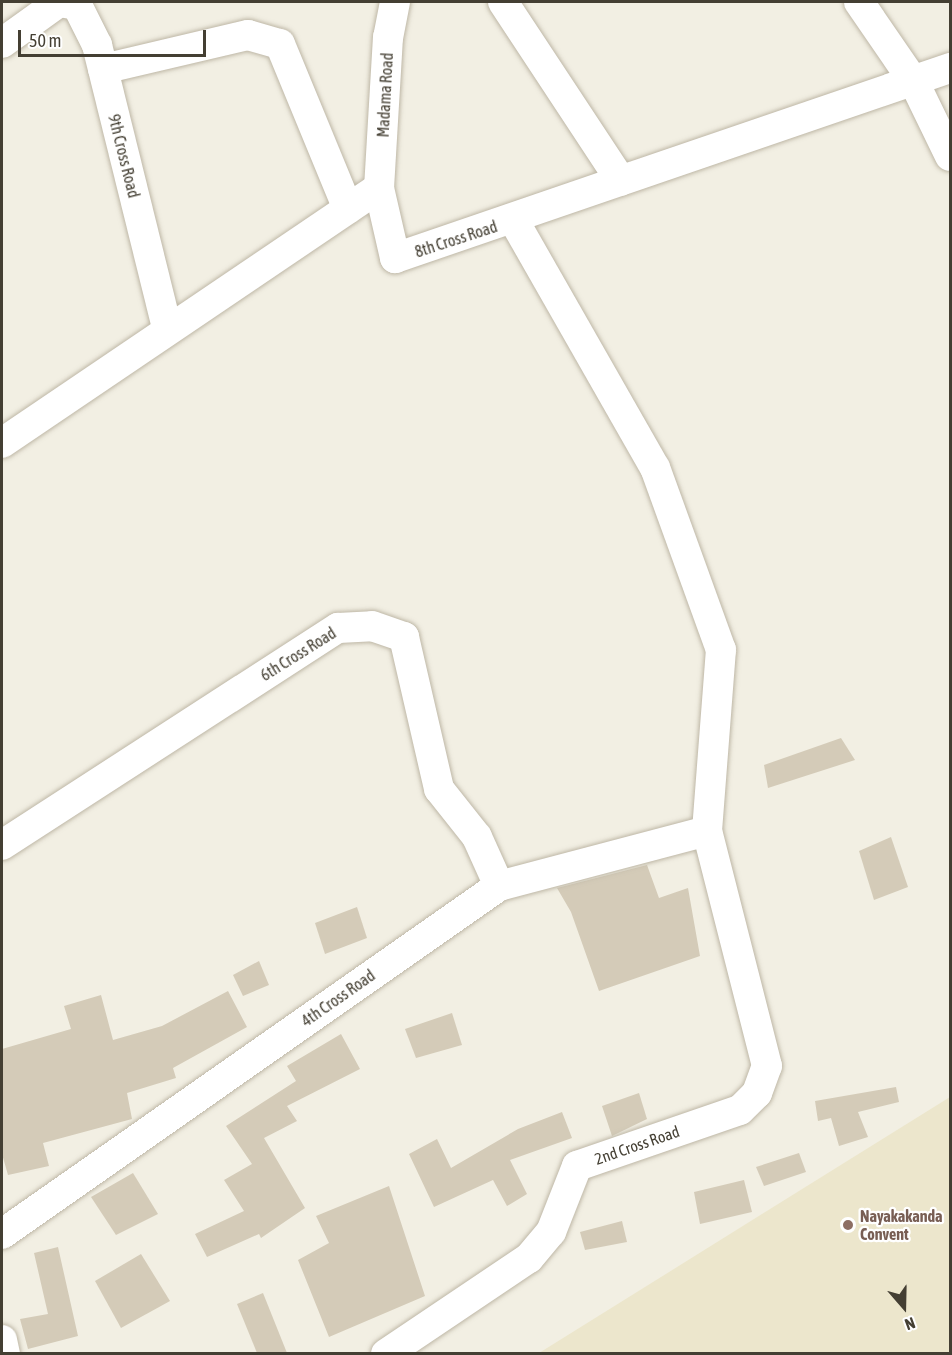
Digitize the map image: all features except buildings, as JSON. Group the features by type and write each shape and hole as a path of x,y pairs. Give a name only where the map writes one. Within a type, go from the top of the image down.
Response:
{"street":[{"name":"9th Cross Road","path":"2,42 59,2 77,5 103,69 167,328"},
{"name":"Madama Road","path":"379,188 395,2"},
{"path":"503,2 621,181"},
{"path":"859,2 914,82 951,156"},
{"path":"103,69 248,35 280,44 348,209"},
{"name":"8th Cross Road","path":"379,188 395,258 514,220 951,68"},
{"path":"2,443 167,328 379,188"},
{"path":"514,220 655,468 721,650 707,831"},
{"name":"6th Cross Road","path":"2,845 338,628 372,626 404,636 439,789 477,837 499,886"},
{"name":"4th Cross Road","path":"2,1234 499,886 707,831"},
{"name":"2nd Cross Road","path":"386,1353 529,1258 551,1232 577,1166 740,1110 757,1093 767,1066 707,831"},
{"path":"2,1340 5,1353"}],"shaded area":[{"name":"Nayakakanda Convent","path":"950,1097 950,1353 539,1353"}],"place":[{"name":"Nayakakanda Convent","path":"848,1225"}]}
